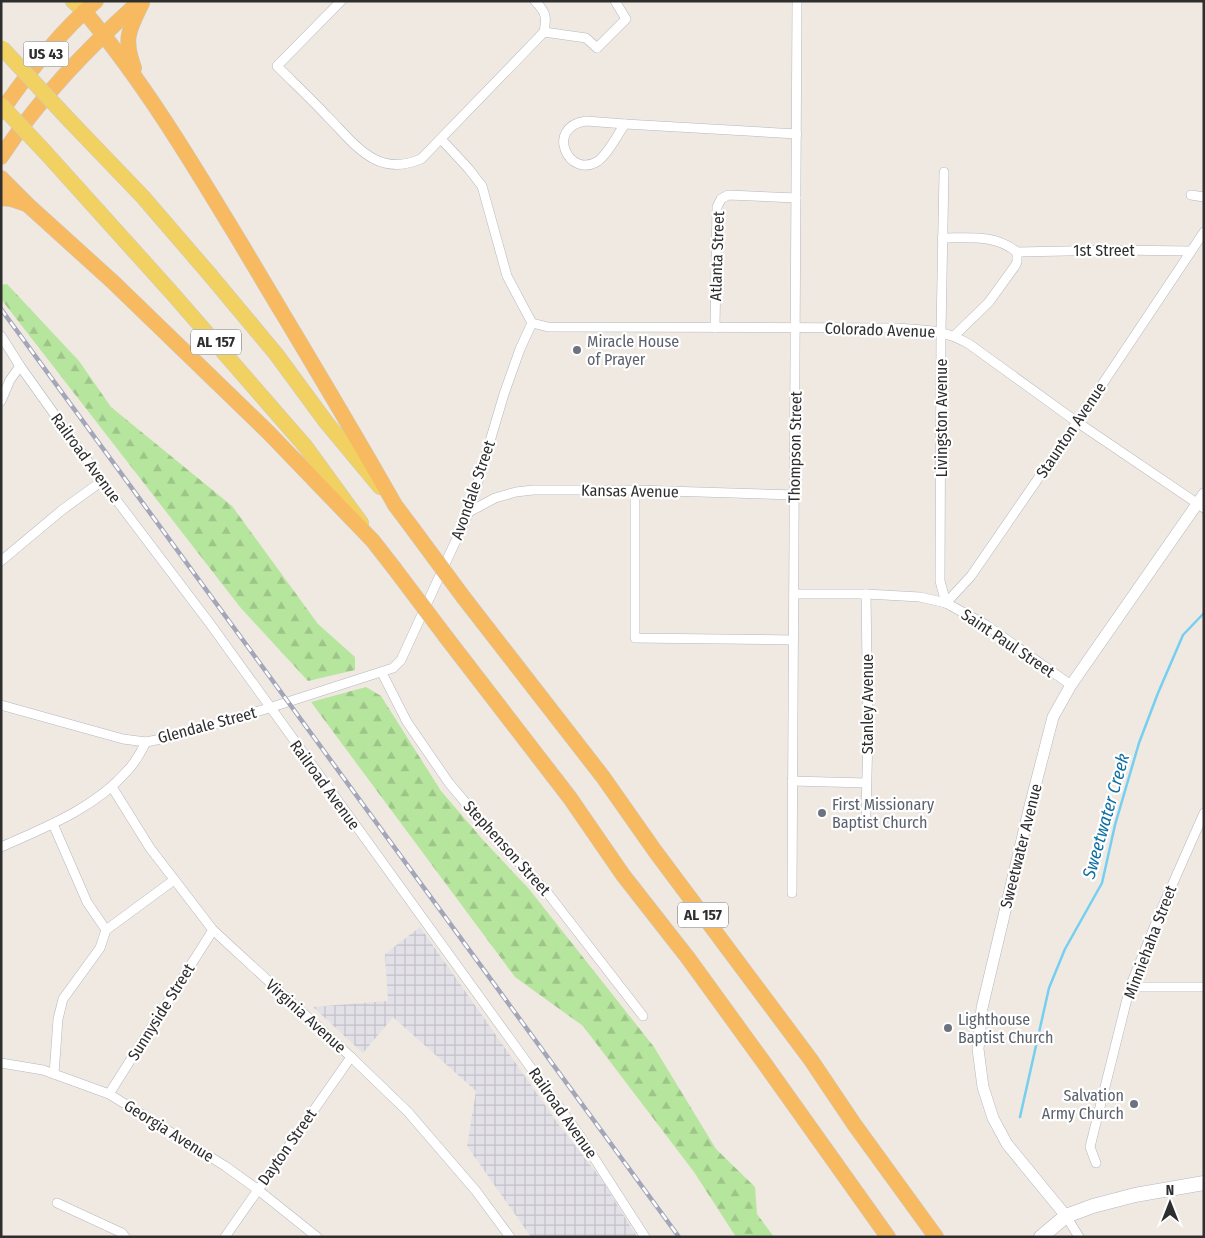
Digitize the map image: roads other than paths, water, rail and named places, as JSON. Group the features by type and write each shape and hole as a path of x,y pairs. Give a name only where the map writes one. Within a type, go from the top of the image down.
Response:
{"highway":[{"name":"US 43","path":"1,157 53,88 104,34 142,1"},
{"path":"137,79 129,55 128,39 129,31 142,1"},
{"name":"US 43","path":"1,112 84,4"},
{"path":"84,4 137,79 231,228 371,461 395,505"},
{"path":"1,178 196,362 373,541"},
{"path":"1,198 11,198 28,205"},
{"name":"AL 157","path":"395,505 603,778 811,1060 854,1124 936,1237"},
{"name":"AL 157","path":"373,541 570,798 622,875 688,958 888,1237"}],"main road":[{"name":"AL 157","path":"2,48 143,197 211,276 276,354 326,422 395,505"},
{"name":"AL 157","path":"1,105 172,292 305,446 373,541"},
{"path":"1041,1237 1066,1216 1094,1206 1135,1195 1204,1183"}],"street":[{"path":"341,1 278,66 360,151 384,163 410,164 421,159 441,140 544,32 546,19 542,8 535,1"},
{"path":"544,32 586,38 597,48 626,19 615,1"},
{"name":"Thompson Street","path":"792,893 798,1"},
{"path":"625,124 606,152 596,162 589,165 575,162 565,152 564,145 567,131 579,122 625,124 797,134"},
{"path":"441,140 468,168 482,186 508,276 532,323"},
{"name":"Livingston Avenue","path":"944,172 940,581 946,603"},
{"name":"Atlanta Street","path":"716,328 717,207 722,198 728,195 796,198"},
{"path":"1191,195 1204,197"},
{"name":"Staunton Avenue","path":"946,603 971,576 1204,232"},
{"path":"942,238 984,238 995,240 1005,243 1017,252 1015,266 994,295 954,336"},
{"name":"1st Street","path":"1017,252 1190,251"},
{"name":"Colorado Avenue","path":"532,323 548,327 896,328 941,331 969,344 1077,422 1202,502"},
{"name":"Avondale Street","path":"382,673 393,668 401,660 469,512 504,394 520,349 532,323"},
{"name":"Railroad Avenue","path":"1,336 20,366 102,481 211,625 269,708 580,1136 645,1237"},
{"path":"1,401 10,380 20,366"},
{"path":"1,560 62,510 102,481"},
{"name":"Kansas Avenue","path":"469,512 495,498 516,492 550,490 635,490 795,495"},
{"path":"635,490 635,638 794,640"},
{"name":"Sweetwater Avenue","path":"1066,1216 1007,1144 993,1118 983,1087 978,1049 982,1008 1053,717 1071,685 1202,502"},
{"name":"Saint Paul Street","path":"794,594 866,594 920,597 946,603 986,625 1071,685"},
{"name":"Stanley Avenue","path":"866,594 868,733 866,815"},
{"name":"Glendale Street","path":"1,705 123,739 146,742 171,737 382,673"},
{"name":"Stephenson Street","path":"382,673 407,722 449,783 496,839 546,891 643,1016"},
{"path":"1,847 53,824 97,799 112,787 134,763 146,742"},
{"path":"792,781 866,783"},
{"name":"Virginia Avenue","path":"112,787 150,848 213,930 408,1112 476,1190 510,1237"},
{"name":"Minniehaha Street","path":"1096,1163 1090,1146 1130,987 1204,813"},
{"path":"53,824 87,902 106,930"},
{"path":"54,1074 58,1019 63,999 100,948 106,930 174,880"},
{"name":"Sunnyside Street","path":"109,1094 213,930"},
{"path":"1130,987 1204,987"},
{"name":"Dayton Street","path":"225,1237 351,1057"},
{"name":"Georgia Avenue","path":"1,1063 54,1074 109,1094 218,1161 257,1189 317,1237"},
{"path":"57,1204 122,1233 125,1237"},
{"path":"1066,1216 1079,1237"}],"waterway":[{"name":"Sweetwater Creek","path":"1020,1117 1049,988 1065,949 1102,883 1115,825 1139,743 1158,693 1183,635 1204,613"}],"railway":[{"path":"1,309 679,1237"}],"place":[{"name":"Miracle House of Prayer","path":"577,350"},
{"name":"First Missionary Baptist Church","path":"822,813"},
{"name":"Lighthouse Baptist Church","path":"948,1028"},
{"name":"Salvation Army Church","path":"1134,1104"}]}
